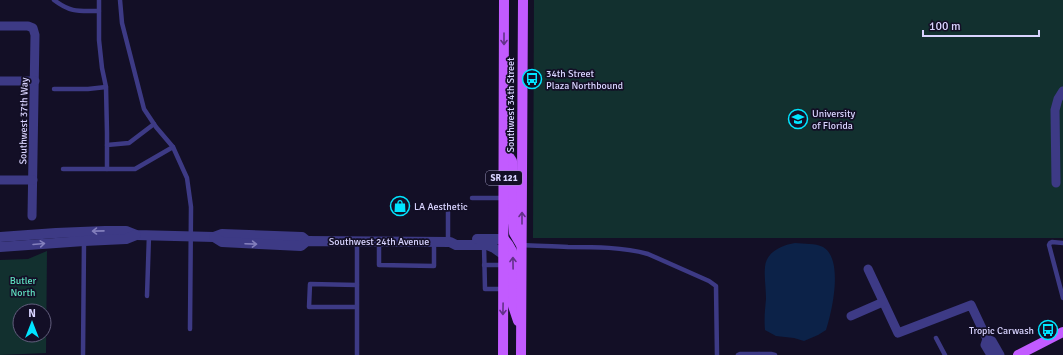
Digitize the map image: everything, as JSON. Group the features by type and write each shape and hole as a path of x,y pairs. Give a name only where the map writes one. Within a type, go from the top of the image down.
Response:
{"main road":[{"name":"Southwest 34th Street","path":"503,355 504,0"},
{"name":"Southwest 34th Street","path":"521,355 523,0"},
{"path":"504,149 512,162 512,223 514,233 521,245"},
{"path":"504,239 512,251 513,306 521,328"},
{"path":"1018,355 1063,332"}],"street":[{"name":"Southwest 37th Way","path":"0,26 28,26 33,28 35,35 32,216"},
{"path":"0,81 34,81"},
{"path":"1056,183 1055,110 1058,98 1063,91"},
{"path":"0,180 33,180"},
{"name":"Southwest 24th Avenue","path":"0,237 56,233 126,231 136,235 214,237 222,242 301,246 307,241 449,242 456,245 491,246 503,260"},
{"name":"Southwest 24th Avenue","path":"0,247 84,241 126,240 136,235"},
{"name":"Southwest 24th Avenue","path":"449,242 455,239 504,239"},
{"path":"868,269 898,332 971,306 987,339 992,341 1000,355"},
{"path":"851,316 883,302"},
{"path":"987,339 985,345 991,355"}],"lane":[{"path":"54,0 61,6 72,10 99,11"},
{"path":"99,0 99,40 106,87 107,169"},
{"path":"120,0 122,23 144,109 173,147 187,178 191,207 190,329"},
{"path":"54,89 88,89 106,87"},
{"path":"107,145 129,144 154,124"},
{"path":"63,168 135,169 173,147"},
{"path":"472,198 504,198"},
{"path":"448,211 449,242"},
{"path":"147,296 149,235"},
{"path":"83,355 84,241"},
{"path":"357,241 357,355"},
{"path":"379,241 379,266 434,266 434,242"},
{"path":"1063,243 1052,242 1049,245 1063,298"},
{"path":"484,245 484,289 503,289"},
{"path":"521,245 595,247 641,252 708,281 716,286 716,355"},
{"path":"484,265 503,260"},
{"path":"356,307 310,307 310,284 357,285"},
{"path":"936,338 945,355"},
{"path":"738,355 775,355"}],"green space":[{"name":"University of Florida","path":"534,0 1063,0 1063,238 533,238"},
{"name":"Butler North","path":"47,251 46,303 12,303 12,343 46,343 46,353 0,355 0,260 28,259"}],"water":[{"path":"795,243 813,244 823,247 829,253 833,262 835,274 833,299 826,330 804,341 776,336 765,330 766,262 768,257 776,250 785,245"}],"place":[{"name":"34th Street Plaza Northbound","path":"532,79"},
{"name":"University of Florida","path":"798,119"},
{"name":"LA Aesthetic","path":"400,206"},
{"name":"Tropic Carwash","path":"1048,330"}]}
